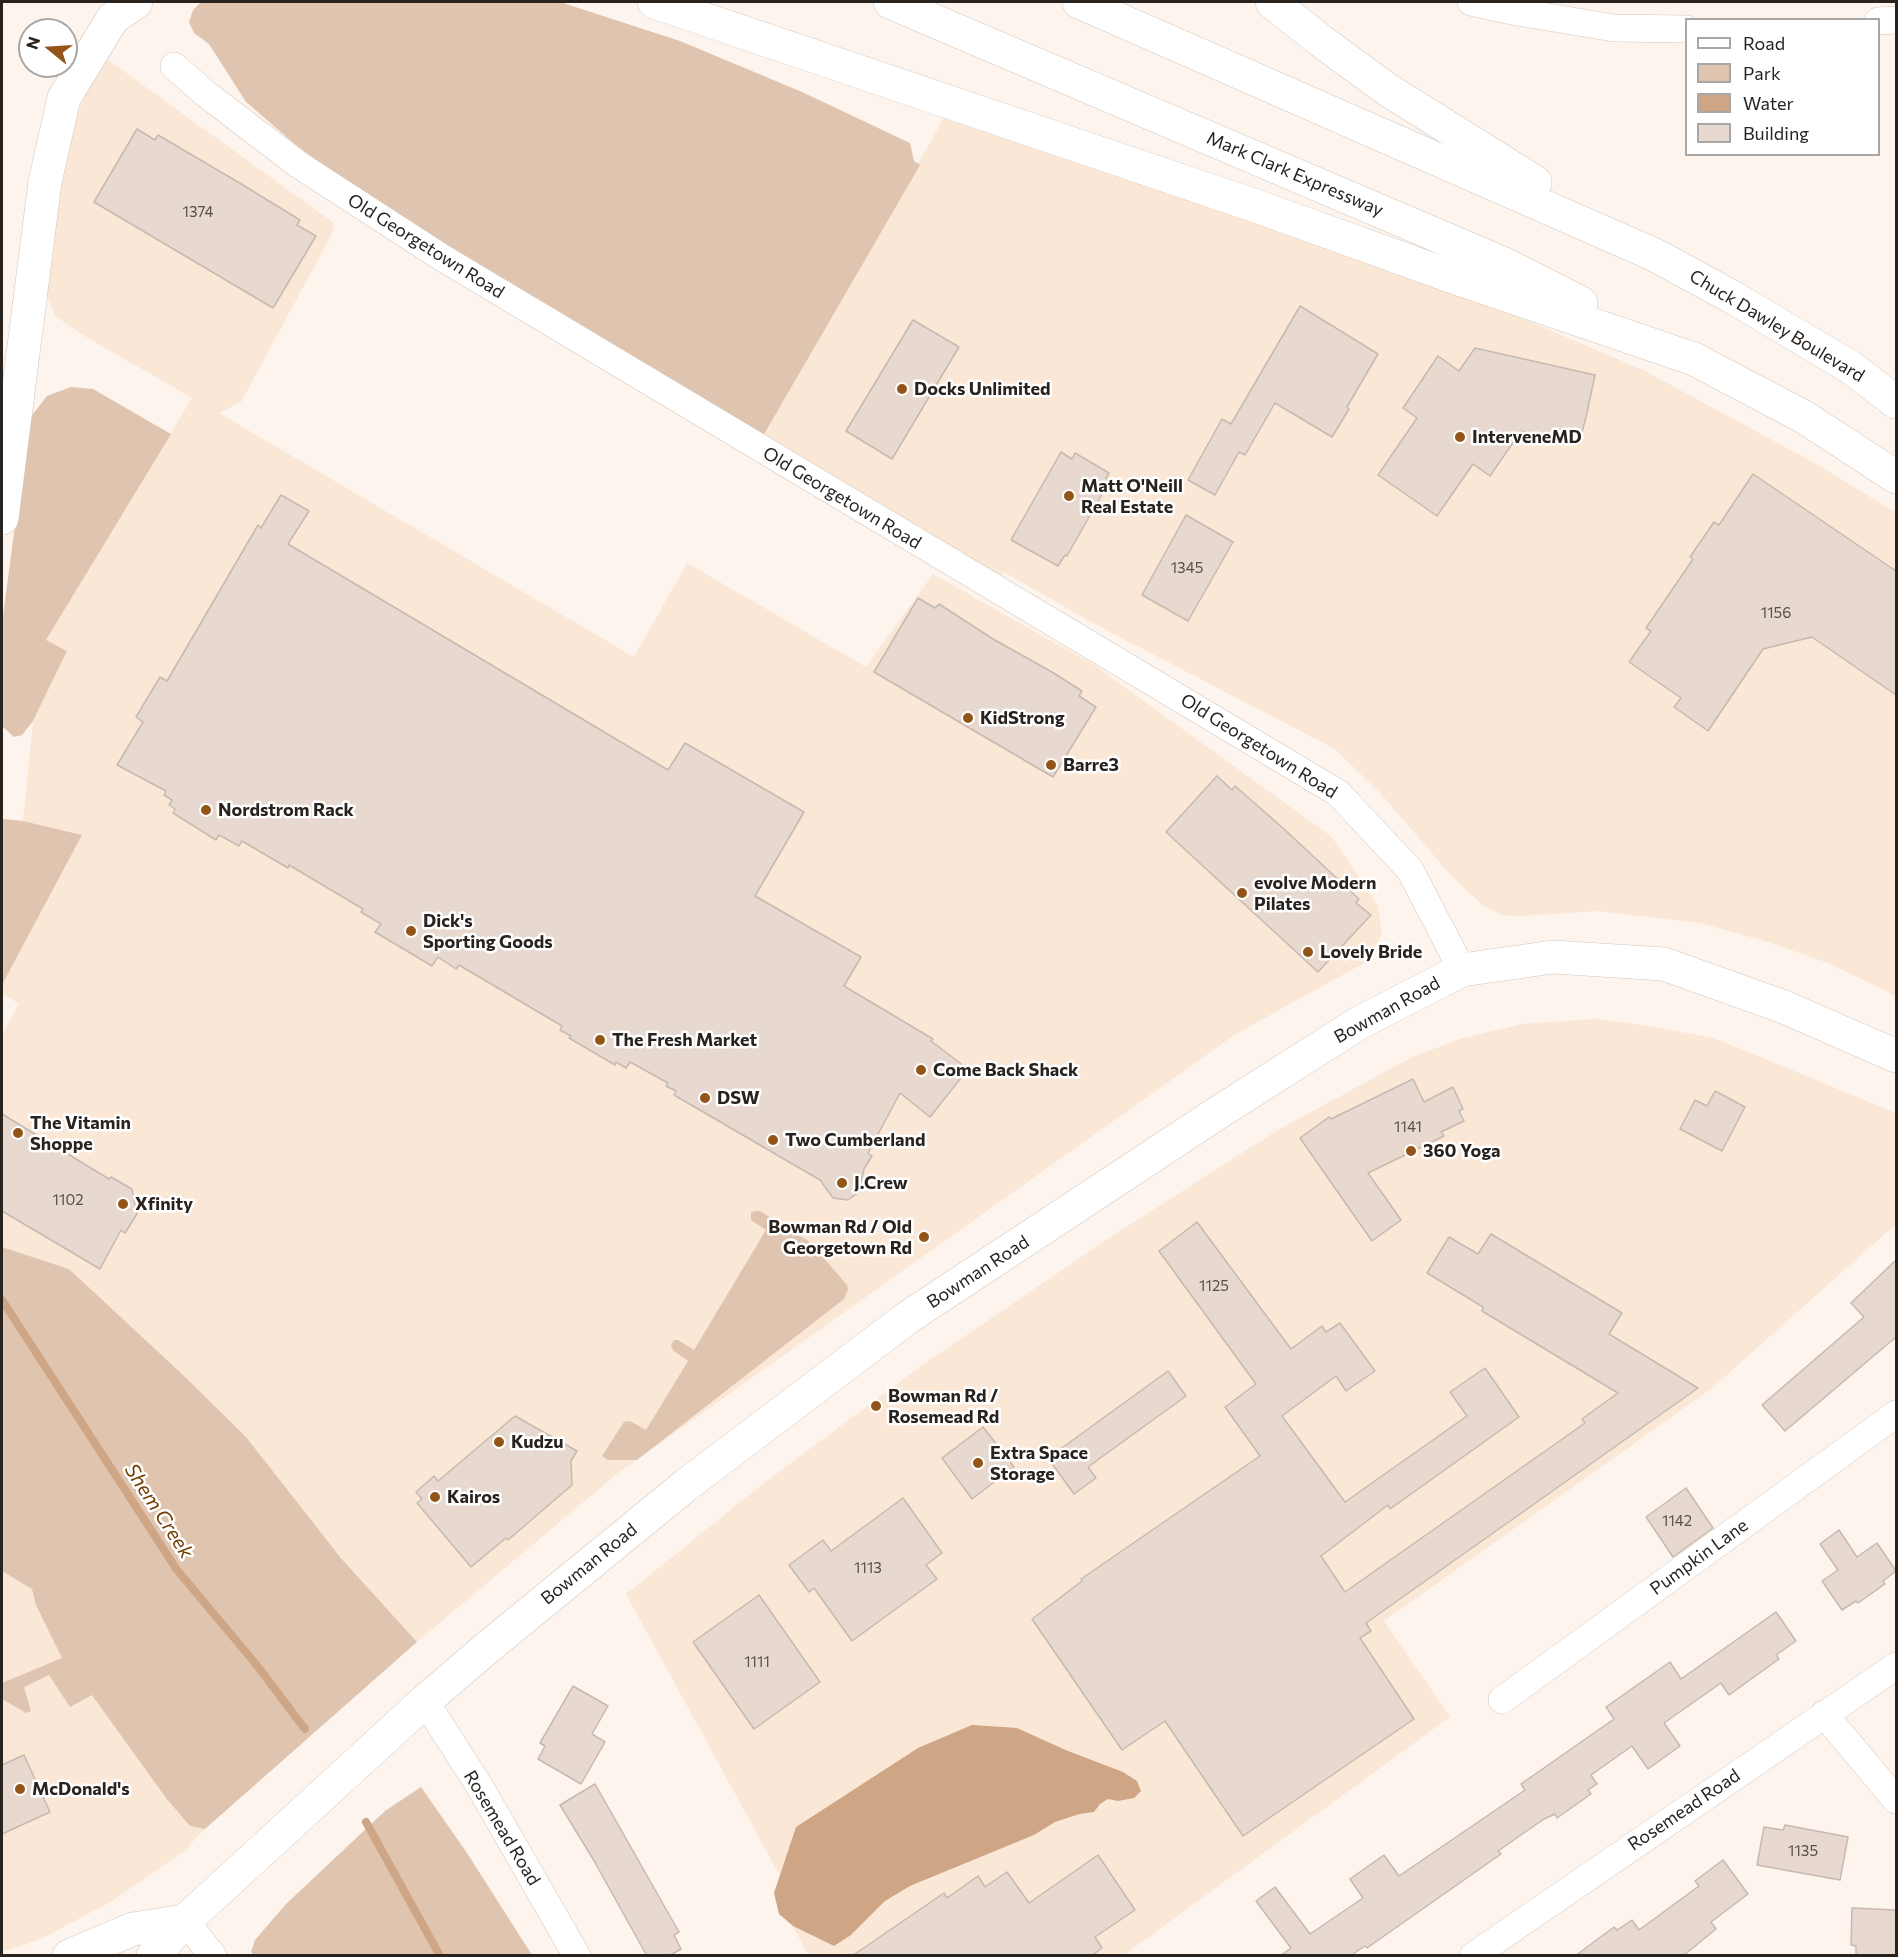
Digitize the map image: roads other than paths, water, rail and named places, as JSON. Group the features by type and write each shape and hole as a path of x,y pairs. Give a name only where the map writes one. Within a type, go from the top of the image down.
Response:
{"main road":[{"path":"2,518 45,182 64,98 113,18 136,2"},
{"path":"654,2 1256,206 1453,277 1694,359 1804,417 1896,477"},
{"name":"Mark Clark Expressway","path":"890,2 1504,264 1694,359"},
{"path":"1079,2 1654,255"},
{"path":"1272,2 1388,90 1480,150 1654,255"},
{"name":"Chuck Dawley Boulevard","path":"1654,255 1734,298 1850,367 1896,402"},
{"name":"Bowman Road","path":"153,1956 185,1921 425,1701 685,1486 907,1318 1359,1023 1462,970 1553,957 1664,964 1784,1007 1896,1056"},
{"path":"69,1956 133,1929 185,1921"}],"street":[{"path":"1472,2 1614,28 1685,29"},
{"path":"1880,21 1896,20"},
{"name":"Old Georgetown Road","path":"174,66 206,94 299,165 441,257 1338,793 1410,870 1462,970"},
{"name":"Pumpkin Lane","path":"1502,1700 1896,1414"},
{"name":"Rosemead Road","path":"1473,1956 1896,1666"},
{"name":"Rosemead Road","path":"425,1701 480,1787 577,1956"},
{"path":"1824,1714 1896,1800"},
{"path":"185,1921 213,1956"}],"water":[{"path":"972,1725 1017,1728 1123,1772 1137,1781 1141,1791 1134,1798 1118,1801 1108,1799 1094,1812 1055,1822 1034,1835 910,1886 885,1901 851,1935 834,1946 793,1926 779,1914 774,1893 796,1827 918,1748"}],"waterway":[{"name":"Shem Creek","path":"2,1300 177,1570 255,1663 305,1729"},
{"name":"Shem Creek","path":"366,1822 440,1956"}],"place":[{"name":"Docks Unlimited","path":"902,389"},
{"name":"InterveneMD","path":"1460,437"},
{"name":"Matt O'Neill Real Estate","path":"1069,496"},
{"name":"KidStrong","path":"968,718"},
{"name":"Barre3","path":"1051,765"},
{"name":"Nordstrom Rack","path":"206,810"},
{"name":"evolve Modern Pilates","path":"1242,893"},
{"name":"Dick's Sporting Goods","path":"411,931"},
{"name":"Lovely Bride","path":"1308,952"},
{"name":"The Fresh Market","path":"600,1040"},
{"name":"Come Back Shack","path":"921,1070"},
{"name":"DSW","path":"705,1098"},
{"name":"The Vitamin Shoppe","path":"18,1133"},
{"name":"Two Cumberland","path":"773,1140"},
{"name":"360 Yoga","path":"1411,1151"},
{"name":"J.Crew","path":"842,1183"},
{"name":"Xfinity","path":"123,1204"},
{"name":"Bowman Rd / Old Georgetown Rd","path":"924,1237"},
{"name":"Bowman Rd / Rosemead Rd","path":"876,1406"},
{"name":"Kudzu","path":"499,1442"},
{"name":"Extra Space Storage","path":"978,1463"},
{"name":"Kairos","path":"435,1497"},
{"name":"McDonald's","path":"20,1789"}]}
